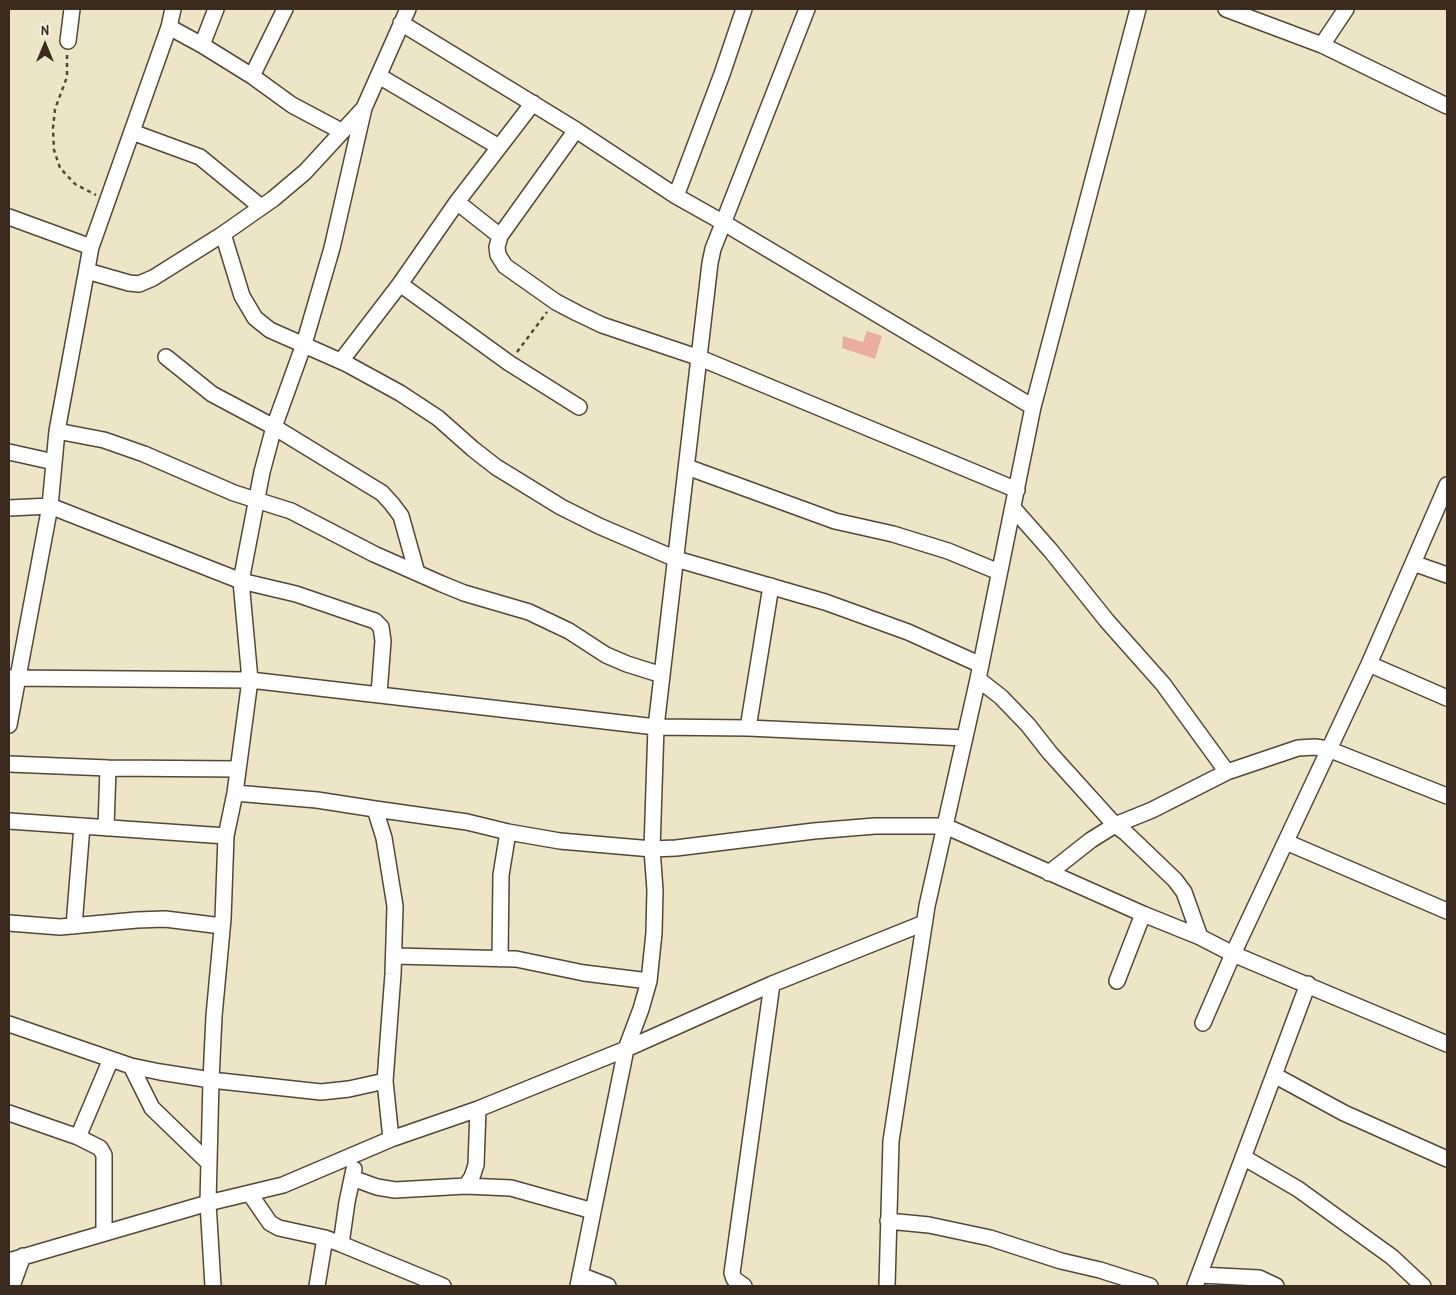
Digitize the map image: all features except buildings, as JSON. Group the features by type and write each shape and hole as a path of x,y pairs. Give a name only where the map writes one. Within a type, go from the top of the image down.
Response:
{"street":[{"path":"68,41 72,9"},
{"path":"9,724 13,678 50,506 57,431 91,247 173,9"},
{"path":"202,45 216,9"},
{"path":"252,76 285,9"},
{"path":"212,1286 208,1204 210,1080 214,1016 222,926 226,836 235,793 250,680 241,581 256,499 274,427 304,344 332,248 364,108 408,9"},
{"path":"676,196 722,74 744,9"},
{"path":"608,1286 579,1281 626,1049 641,1009 648,981 654,924 652,849 656,728 710,263 724,222 807,9"},
{"path":"886,1286 891,1141 924,923 979,672 1033,407 1138,9"},
{"path":"1226,9 1322,45 1447,106"},
{"path":"1322,45 1346,9"},
{"path":"401,23 576,130 676,196 724,222 1033,407"},
{"path":"168,27 202,45 252,76 292,105 341,131"},
{"path":"379,76 499,147"},
{"path":"341,361 400,284 457,202 533,103"},
{"path":"87,271 129,283 139,284 146,282 222,234 261,207 305,172 364,108"},
{"path":"576,130 500,236 497,246 498,255 505,266 556,302 602,325 700,358 1017,490"},
{"path":"132,132 200,157 261,207"},
{"path":"457,202 500,236"},
{"path":"9,217 91,247"},
{"path":"222,234 242,296 255,318 270,330 341,361 400,393 438,418 496,467 561,506 599,526 676,559 825,602 908,632 979,672 1115,825 1126,833 1175,880 1184,892 1200,936"},
{"path":"400,284 509,363 579,407"},
{"path":"166,356 212,394 274,427 382,493 401,516 418,573"},
{"path":"57,431 104,440 193,474 234,493 291,511 374,554 464,593 536,615 570,631 606,655 662,675"},
{"path":"9,452 54,462"},
{"path":"687,467 835,521 948,551 1000,572"},
{"path":"1203,1023 1233,954 1369,664 1447,485"},
{"path":"9,508 50,506 241,581 296,594 375,622 381,627 383,641 379,694"},
{"path":"1013,508 1051,551 1107,621 1163,684 1227,772"},
{"path":"1413,563 1447,575"},
{"path":"748,728 771,586"},
{"path":"1369,664 1447,698"},
{"path":"13,678 250,680 656,728 748,728 965,738"},
{"path":"1049,873 1091,840 1115,825 1152,810 1227,772 1298,748 1315,747 1328,749 1447,796"},
{"path":"9,764 238,770"},
{"path":"106,828 108,768"},
{"path":"235,793 317,800 375,808 467,822 508,832 560,841 652,849 676,848 814,830 875,826 945,826 1144,914 1200,936 1233,954 1447,1044"},
{"path":"375,808 384,838 394,896 394,956 385,1081 391,1139"},
{"path":"9,821 226,836"},
{"path":"74,926 82,826"},
{"path":"500,959 501,875 508,832"},
{"path":"1286,842 1447,911"},
{"path":"1117,980 1144,914"},
{"path":"9,923 60,927 137,920 165,920 222,926"},
{"path":"12,1286 16,1259 208,1204 283,1185 391,1139 478,1108 626,1049 772,984 924,923"},
{"path":"394,956 516,959 584,973 648,981"},
{"path":"744,1286 734,1279 732,1273 772,984"},
{"path":"1276,1286 1259,1278 1197,1281 1308,984"},
{"path":"9,1024 131,1066 210,1080 321,1092 349,1089 385,1081"},
{"path":"78,1138 111,1059"},
{"path":"131,1066 152,1108 209,1163"},
{"path":"1274,1075 1344,1113 1447,1159"},
{"path":"466,1186 476,1165 478,1108"},
{"path":"9,1113 100,1148 104,1155 104,1233"},
{"path":"341,1244 358,1153"},
{"path":"1244,1156 1298,1189 1392,1257 1423,1286"},
{"path":"352,1178 377,1187 395,1190 466,1186 511,1188 593,1211"},
{"path":"250,1194 270,1223 275,1226 325,1238 418,1281 443,1286"},
{"path":"888,1221 929,1225 990,1238 1061,1261 1100,1270 1150,1286"},
{"path":"317,1286 325,1238"}],"path":[{"path":"68,41 66,77 55,109 53,128 54,150 60,168 74,184 108,201"},
{"path":"509,363 556,302"}]}
